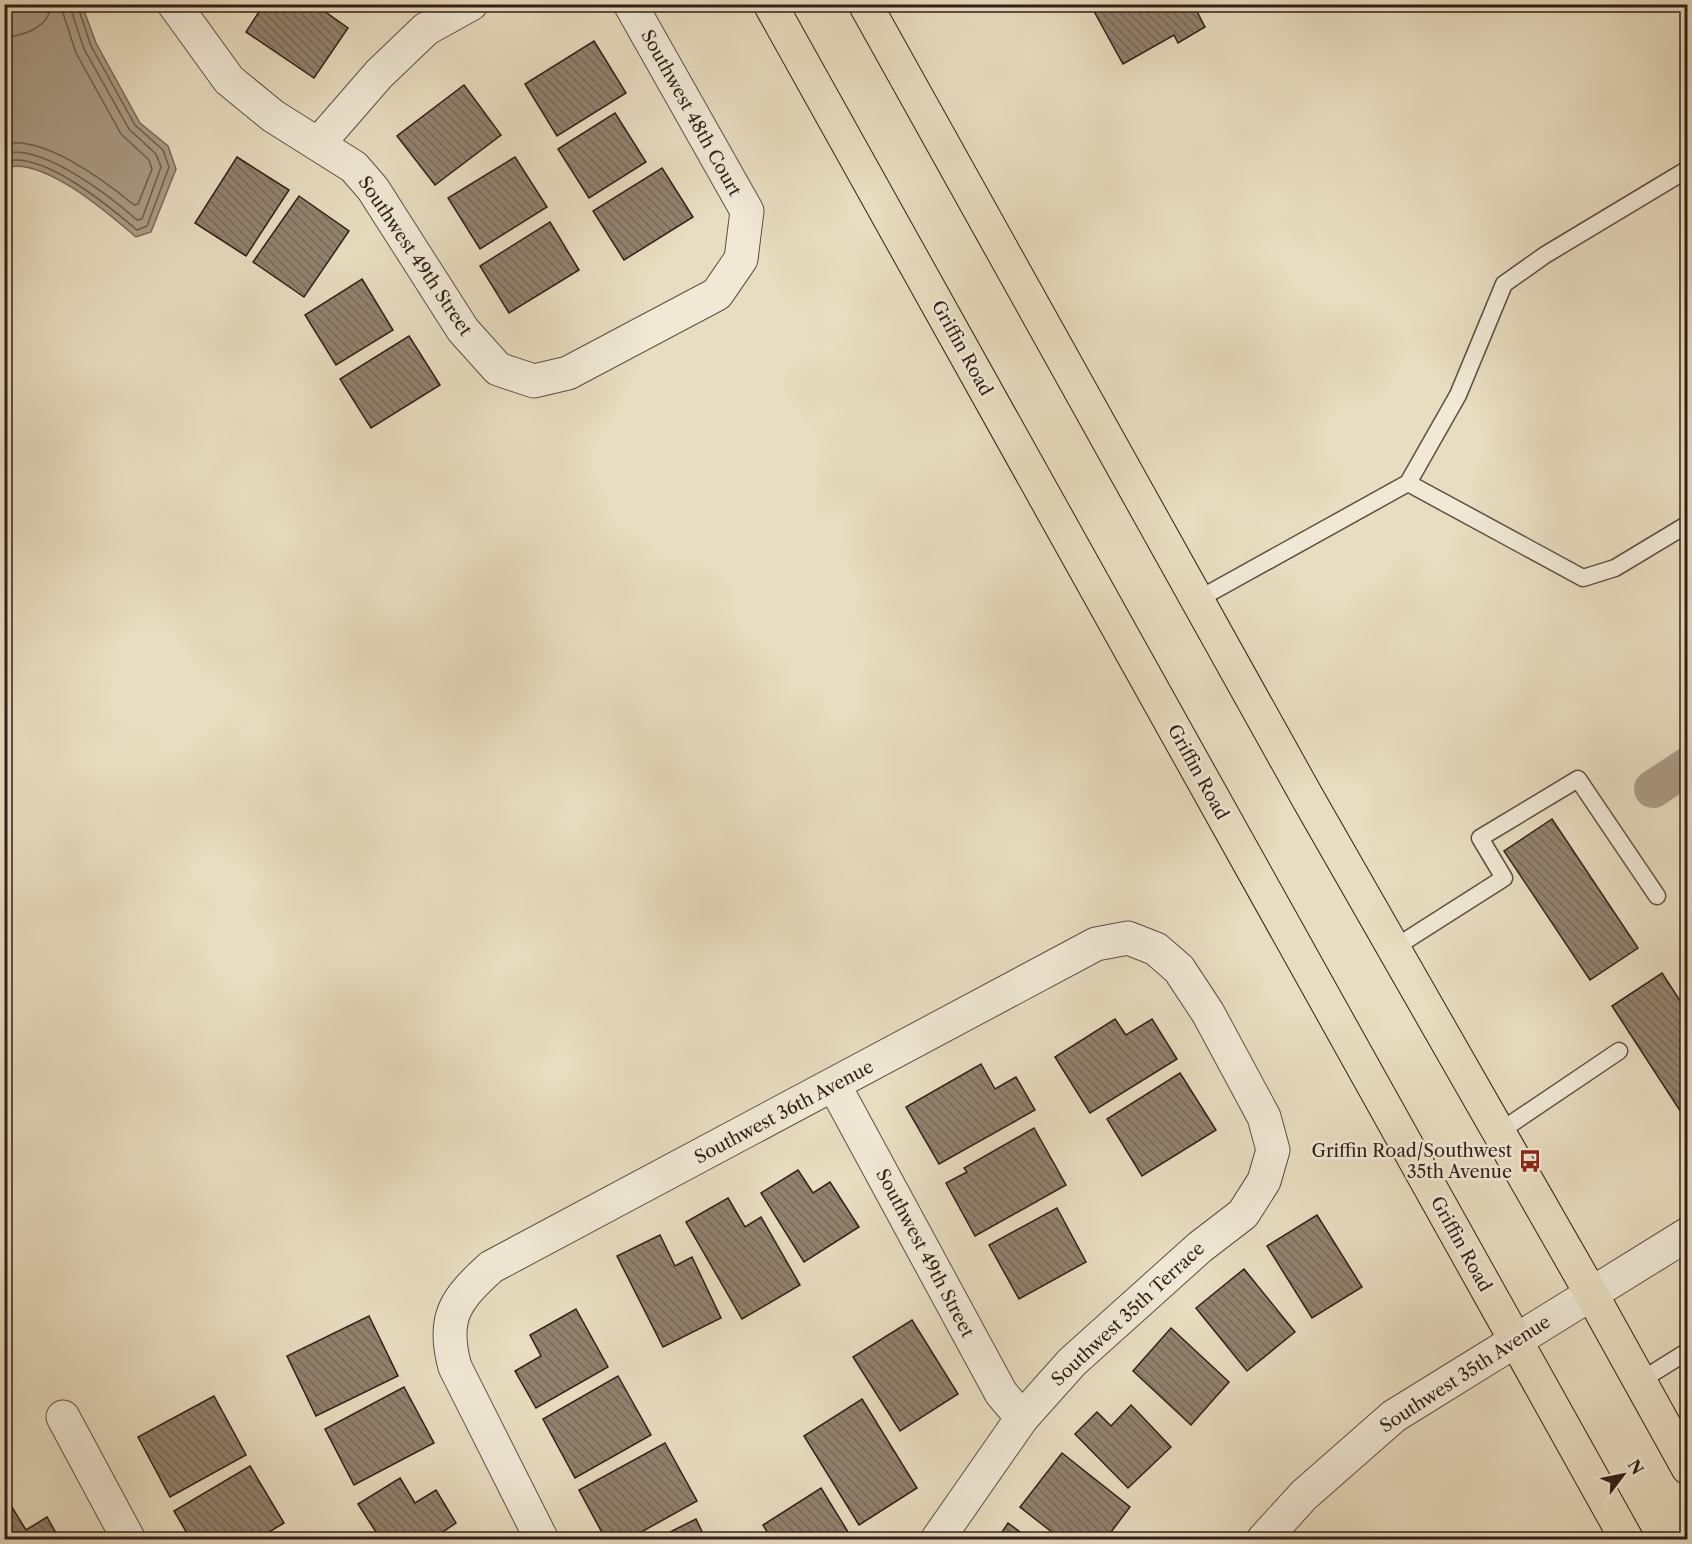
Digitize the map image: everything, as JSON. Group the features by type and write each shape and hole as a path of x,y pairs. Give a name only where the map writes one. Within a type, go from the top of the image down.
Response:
{"main road":[{"name":"Griffin Road","path":"770,4 1627,1539"},
{"path":"865,4 1197,600 1592,1294 1688,1468"}],"street":[{"name":"Southwest 49th Street","path":"174,4 229,81 273,116 354,167 373,189 462,330 498,369 534,381 568,373 717,294 741,259"},
{"path":"319,143 379,74 426,29 471,4"},
{"name":"Southwest 48th Court","path":"630,4 747,211 741,259"},
{"name":"Southwest 36th Avenue","path":"536,1537 455,1367 448,1344 454,1307 467,1288 492,1267 1096,944 1128,938 1156,949 1179,969 1208,1012 1264,1117 1273,1150"},
{"name":"Southwest 49th Street","path":"834,1086 1001,1393 1022,1418"},
{"name":"Southwest 35th Terrace","path":"938,1539 1022,1418 1072,1362 1200,1246 1243,1214 1264,1181 1273,1150"},
{"name":"Southwest 35th Avenue","path":"1263,1539 1304,1495 1394,1416 1688,1234"},
{"path":"63,1417 129,1539"}],"lane":[{"path":"1197,600 1408,483 1458,395 1504,284 1545,255 1688,169"},
{"path":"1408,483 1583,578 1615,568 1688,524"},
{"path":"1394,948 1504,878 1479,838 1578,779 1657,896"},
{"path":"1499,1132 1619,1051"},
{"path":"1640,1381 1688,1351"}],"water":[{"path":"36,4 82,5 96,43 140,123 168,146 176,169 151,232 136,237 92,202 56,178 20,166 5,168 5,15"}],"building":[{"path":"264,4 314,4 348,28 314,78 246,32"},
{"path":"1090,4 1193,4 1205,27 1178,43 1174,35 1123,64"},
{"path":"594,41 626,93 557,136 525,84"},
{"path":"464,85 501,135 435,185 397,136"},
{"path":"615,113 646,162 589,198 558,149"},
{"path":"237,157 289,190 246,256 195,223"},
{"path":"515,157 547,207 480,249 448,198"},
{"path":"662,168 693,217 624,260 593,211"},
{"path":"299,196 349,231 304,297 253,262"},
{"path":"550,222 579,270 509,313 480,266"},
{"path":"362,279 393,330 336,365 305,315"},
{"path":"409,336 440,385 371,428 340,379"},
{"path":"1552,819 1638,948 1590,980 1504,851"},
{"path":"1662,973 1688,1013 1688,1123 1612,1006"},
{"path":"1115,1019 1126,1035 1152,1019 1177,1059 1090,1113 1055,1057"},
{"path":"981,1064 995,1089 1016,1077 1035,1110 939,1164 906,1107"},
{"path":"1180,1073 1216,1130 1142,1176 1107,1119"},
{"path":"1034,1128 1066,1185 975,1236 946,1183 967,1172 964,1168"},
{"path":"798,1170 813,1193 830,1182 859,1227 804,1262 761,1193"},
{"path":"728,1198 745,1227 761,1217 800,1285 742,1319 686,1222"},
{"path":"1057,1208 1086,1262 1019,1299 989,1245"},
{"path":"1317,1215 1362,1287 1312,1318 1267,1246"},
{"path":"660,1235 675,1266 692,1257 721,1318 663,1347 617,1256"},
{"path":"1244,1269 1295,1332 1247,1371 1196,1308"},
{"path":"576,1309 608,1367 536,1408 515,1371 541,1356 530,1335"},
{"path":"369,1316 398,1376 316,1416 287,1356"},
{"path":"912,1320 958,1394 900,1431 853,1357"},
{"path":"1171,1328 1229,1382 1191,1425 1133,1371"},
{"path":"618,1376 651,1435 575,1478 543,1419"},
{"path":"404,1387 434,1443 354,1485 325,1429"},
{"path":"214,1396 246,1455 170,1497 138,1437"},
{"path":"862,1399 917,1488 859,1525 804,1436"},
{"path":"1131,1405 1171,1447 1128,1488 1075,1434 1097,1412 1111,1426"},
{"path":"665,1443 697,1501 627,1540 606,1540 579,1490"},
{"path":"1062,1453 1130,1507 1105,1540 1062,1540 1020,1507"},
{"path":"250,1466 284,1523 256,1540 191,1540 174,1511"},
{"path":"400,1478 415,1503 436,1490 456,1523 431,1540 381,1540 358,1504"},
{"path":"821,1488 853,1540 772,1540 763,1525"},
{"path":"10,1504 26,1530 47,1517 60,1540 4,1540 4,1508"},
{"path":"696,1519 706,1540 654,1540"},
{"path":"1008,1523 1031,1540 997,1540"}],"waterway":[{"path":"1653,789 1688,766"}],"place":[{"name":"Griffin Road/Southwest 35th Avenue","path":"1530,1161"}]}
